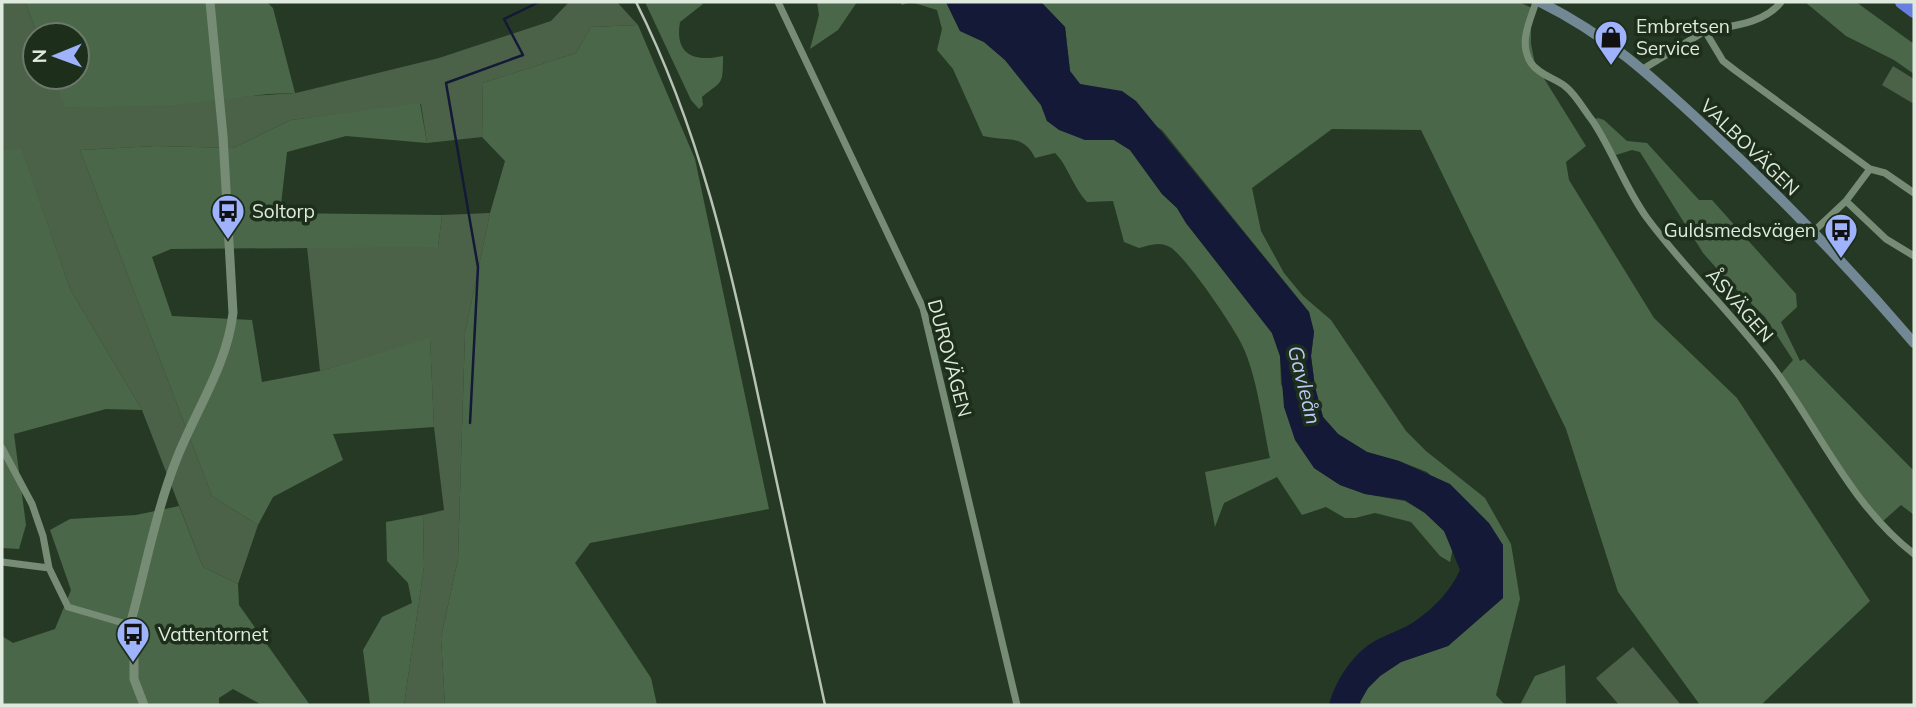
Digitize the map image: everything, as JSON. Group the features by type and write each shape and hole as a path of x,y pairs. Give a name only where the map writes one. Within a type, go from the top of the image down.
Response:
{"highway":[{"path":"1902,2 1914,11"}],"main road":[{"name":"VALBOVÄGEN","path":"1538,2 1593,31 1643,69 1742,160 1813,232 1914,342"}],"street":[{"path":"144,705 134,679 134,649 130,625 176,461 222,361 231,328 233,289 211,2"},
{"name":"DUROVÄGEN","path":"778,2 923,308 1017,705"},
{"name":"ÅSVÄGEN","path":"1538,2 1525,33 1530,62 1567,87 1593,122 1625,182 1651,223 1776,371 1866,508 1914,554"},
{"path":"1643,69 1705,32 1757,20 1781,2"},
{"path":"1705,32 1723,61 1870,169 1885,173 1914,193"},
{"path":"1813,232 1846,201 1870,169"},
{"path":"1846,201 1886,239 1914,256"},
{"path":"2,448 32,504 43,536 49,568 68,607 130,625"},
{"path":"2,562 49,568"}],"green space":[{"path":"2,2 25,2 32,21 21,21 21,91 59,91 66,108 296,93 439,58 551,21 569,2 617,2 638,25 591,27 576,53 483,83 482,137 427,143 421,104 291,120 233,148 156,146 80,150 212,496 258,525 238,584 203,567 142,410 70,289 22,150 2,150"},
{"path":"25,2 267,2 273,8 295,93 176,105 65,108 59,91 91,91 91,21 32,21"},
{"path":"645,2 703,4 680,22 679,33 680,43 689,54 704,58 723,56 722,78 702,97 703,105 699,109 691,100"},
{"path":"817,2 857,2 838,30 810,49 819,15"},
{"path":"911,2 946,2 960,31 984,42 1005,60 1041,105 1047,121 1085,140 1114,140 1130,150 1272,333 1280,356 1281,384 1314,468 1340,485 1365,494 1405,501 1425,513 1444,531 1453,548 1450,562 1440,556 1411,522 1375,513 1345,518 1326,507 1302,515 1277,477 1224,503 1215,527 1205,472 1270,458 1252,372 1238,337 1210,294 1178,254 1162,244 1139,248 1124,242 1113,201 1087,202 1055,153 1035,158 1025,145 1019,142 983,136 953,69 937,50 942,29 937,10"},
{"path":"1041,2 1519,2 1536,10 1531,27 1535,64 1586,146 1566,162 1569,180 1654,318 1737,398 1870,601 1761,705 1700,705 1618,592 1566,429 1421,130 1332,129 1252,188 1261,231 1284,273 1303,296 1331,320 1406,431 1426,451 1485,498 1511,544 1520,599 1496,695 1505,705 1361,705 1368,688 1380,676 1401,662 1448,646 1503,598 1503,545 1427,472 1367,452 1338,434 1323,417 1315,387 1311,356 1314,332 1309,312 1162,130 1099,89 1080,84 1070,71 1065,27"},
{"path":"1805,2 1856,2 1914,44 1914,74 1894,60 1846,36"},
{"path":"638,25 695,159 769,509 590,543 575,563 651,678 657,705 445,705 441,638 458,559 465,333 490,213 505,161 482,137 483,83 576,53 591,27"},
{"path":"1893,66 1914,79 1914,104 1882,85"},
{"path":"420,103 427,143 346,136 287,152 280,213 442,215 438,247 171,249 152,257 172,316 252,320 262,382 320,371 430,338 434,427 333,434 343,460 273,497 258,525 212,496 80,150 156,146 233,148 291,120"},
{"path":"1593,120 1604,120 1627,141 1647,143 1699,200 1712,200 1796,294 1797,307 1781,322 1800,361 1804,359 1914,471 1914,515 1901,505 1882,522 1858,492 1781,374 1793,360 1765,317 1703,253 1640,152 1632,150 1616,155"},
{"path":"22,149 70,289 142,410 106,409 14,434 26,525 19,549 2,548 2,150"},
{"path":"490,213 465,333 458,559 441,638 445,705 404,705 424,567 423,515 444,510 434,427 430,339 320,371 307,247 438,247 442,215"},
{"path":"179,506 203,567 238,584 239,605 310,705 262,705 233,689 219,698 219,705 2,705 2,636 13,643 55,629 71,590 50,530 70,519 136,515"},
{"path":"423,515 424,567 404,705 370,705 363,650 382,617 412,603 408,583 387,561 386,522"},
{"path":"1633,647 1681,705 1619,705 1596,678"},
{"path":"1565,665 1566,705 1520,705 1535,676"}],"water":[{"name":"Gavleån","path":"946,2 1041,2 1065,27 1070,71 1080,84 1122,91 1136,101 1309,312 1314,332 1311,356 1315,387 1323,417 1338,434 1367,452 1399,461 1450,484 1489,523 1503,545 1503,598 1448,646 1401,662 1380,676 1368,688 1361,705 1329,705 1339,679 1356,656 1376,641 1418,619 1448,591 1460,570 1444,531 1425,513 1405,500 1365,494 1340,485 1314,468 1295,440 1284,407 1280,356 1272,333 1177,208 1162,194 1130,150 1114,140 1085,140 1059,130 1047,121 1041,105 1005,60 984,42 960,31"}],"waterway":[{"path":"470,423 478,267 446,83 523,55 504,19 539,2"}],"railway":[{"path":"636,2 678,98 724,247 825,705"}],"place":[{"name":"Embretsen Service","path":"1611,67"},
{"name":"Soltorp","path":"228,241"},
{"name":"Guldsmedsvägen","path":"1841,260"},
{"name":"Vattentornet","path":"133,664"}]}
